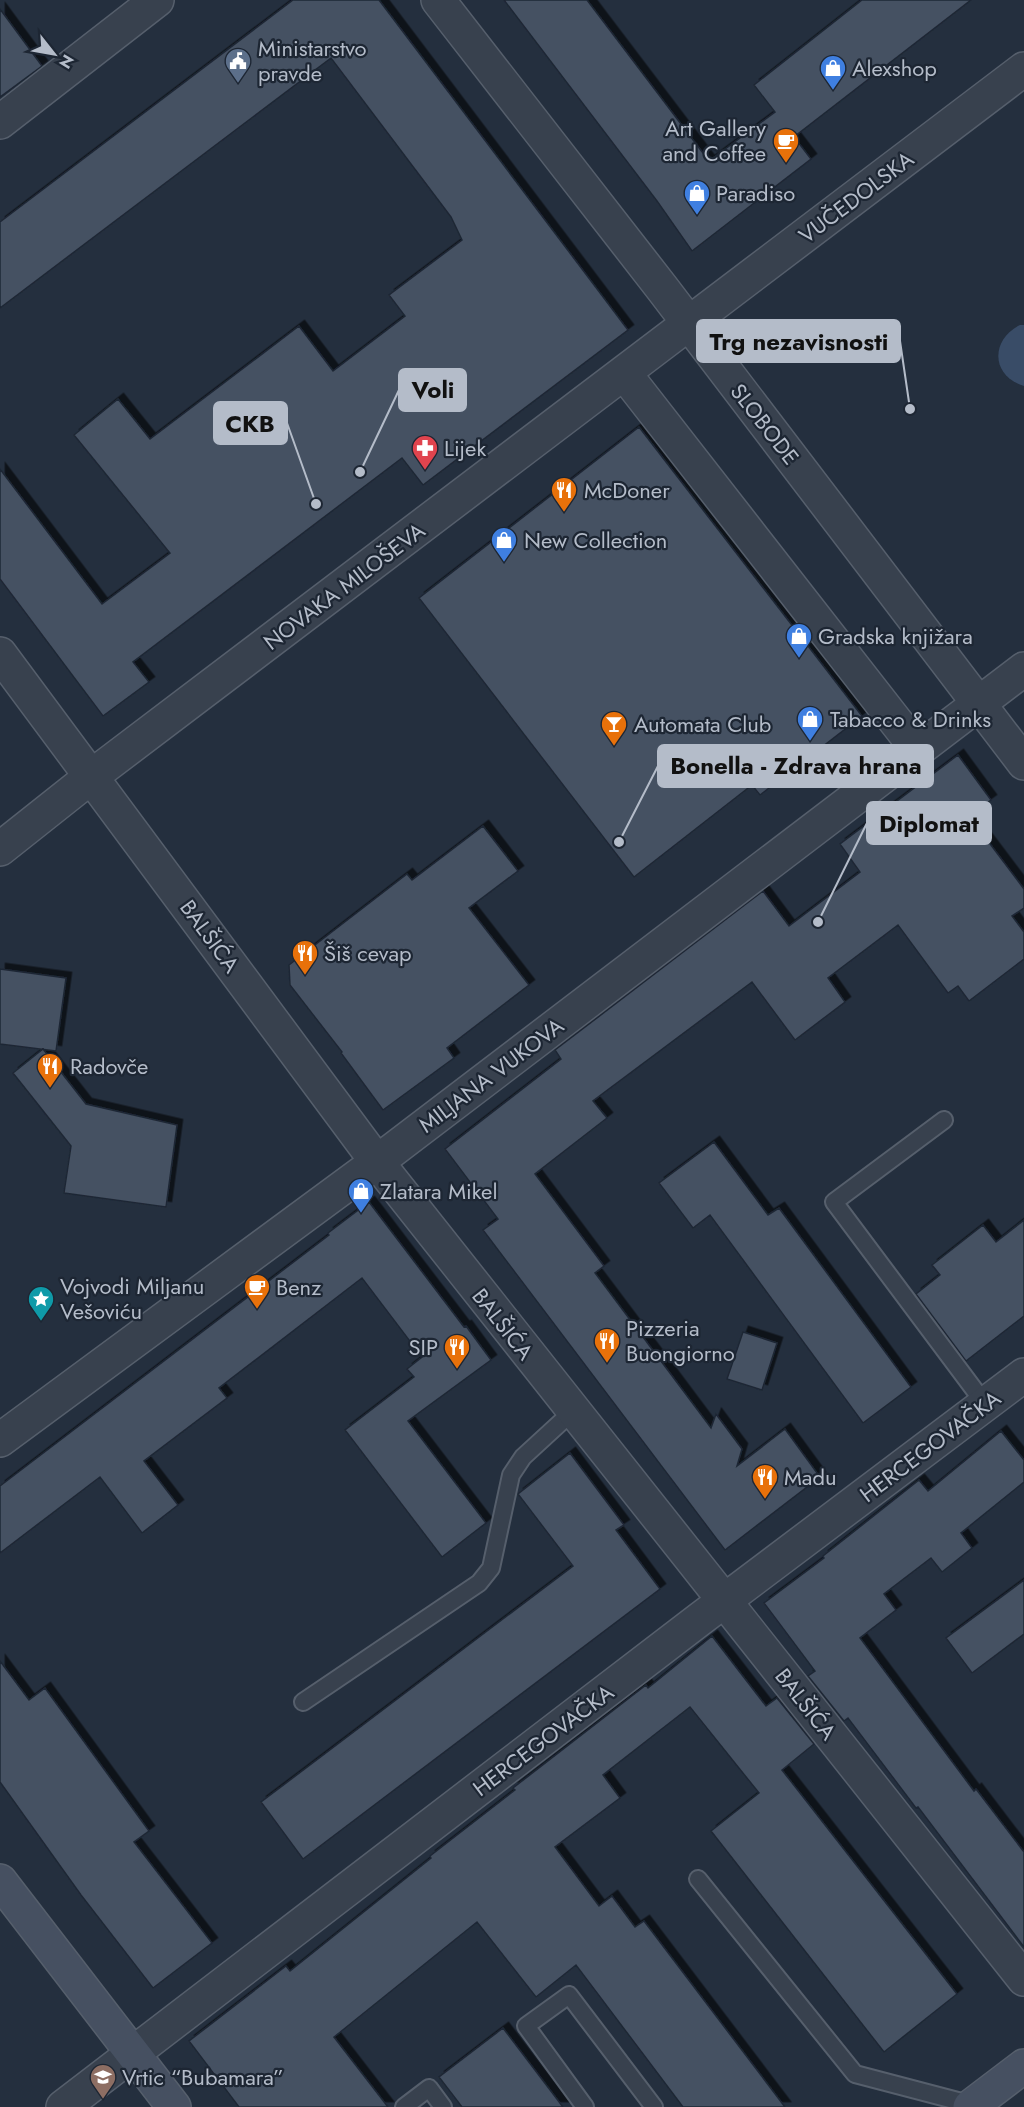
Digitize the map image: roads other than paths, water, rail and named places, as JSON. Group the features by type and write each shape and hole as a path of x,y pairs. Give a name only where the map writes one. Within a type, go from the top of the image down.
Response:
{"main road":[{"path":"0,1881 134,2052 174,2107"},
{"path":"971,2106 1024,2066"}],"street":[{"path":"0,122 157,0"},
{"name":"SLOBODE","path":"438,0 942,653 1024,763"},
{"name":"VUČEDOLSKA","path":"688,324 1024,69"},
{"name":"NOVAKA MILOŠEVA","path":"0,849 92,776 688,324"},
{"path":"624,373 918,750"},
{"name":"BALŠIĆA","path":"0,654 376,1162 1024,1979"},
{"name":"MILJANA VUKOVA","path":"0,1440 376,1162 1016,675"},
{"name":"HERCEGOVAČKA","path":"63,2107 724,1601 1024,1375"}],"lane":[{"path":"944,1120 834,1202 985,1404"},
{"path":"303,1702 479,1583 491,1568 512,1475 523,1456 572,1412"},
{"path":"698,1879 855,2074 971,2106"},
{"path":"585,2107 526,2026 569,1995 654,2107"},
{"path":"404,2107 429,2088 443,2107"}],"water":[{"path":"1020,325 1024,325 1024,386 1005,374 998,357 1003,339"}],"place":[{"name":"Ministarstvo pravde","path":"238,84"},
{"name":"Alexshop","path":"833,91"},
{"name":"Art Gallery and Coffee","path":"786,164"},
{"name":"Paradiso","path":"697,216"},
{"name":"Trg nezavisnosti","path":"910,409"},
{"name":"Lijek","path":"425,471"},
{"name":"Voli","path":"360,472"},
{"name":"CKB","path":"316,504"},
{"name":"McDoner","path":"564,513"},
{"name":"New Collection","path":"504,563"},
{"name":"Gradska knjižara","path":"799,659"},
{"name":"Tabacco & Drinks","path":"810,742"},
{"name":"Automata Club","path":"614,747"},
{"name":"Bonella - Zdrava hrana","path":"619,842"},
{"name":"Diplomat","path":"818,922"},
{"name":"Šiš cevap","path":"305,976"},
{"name":"Radovče","path":"50,1089"},
{"name":"Zlatara Mikel","path":"361,1214"},
{"name":"Benz","path":"257,1310"},
{"name":"Vojvodi Miljanu Vešoviću","path":"41,1322"},
{"name":"Pizzeria Buongiorno","path":"607,1364"},
{"name":"SIP","path":"457,1370"},
{"name":"Madu","path":"765,1500"},
{"name":"Vrtic “Bubamara”","path":"103,2100"}]}
